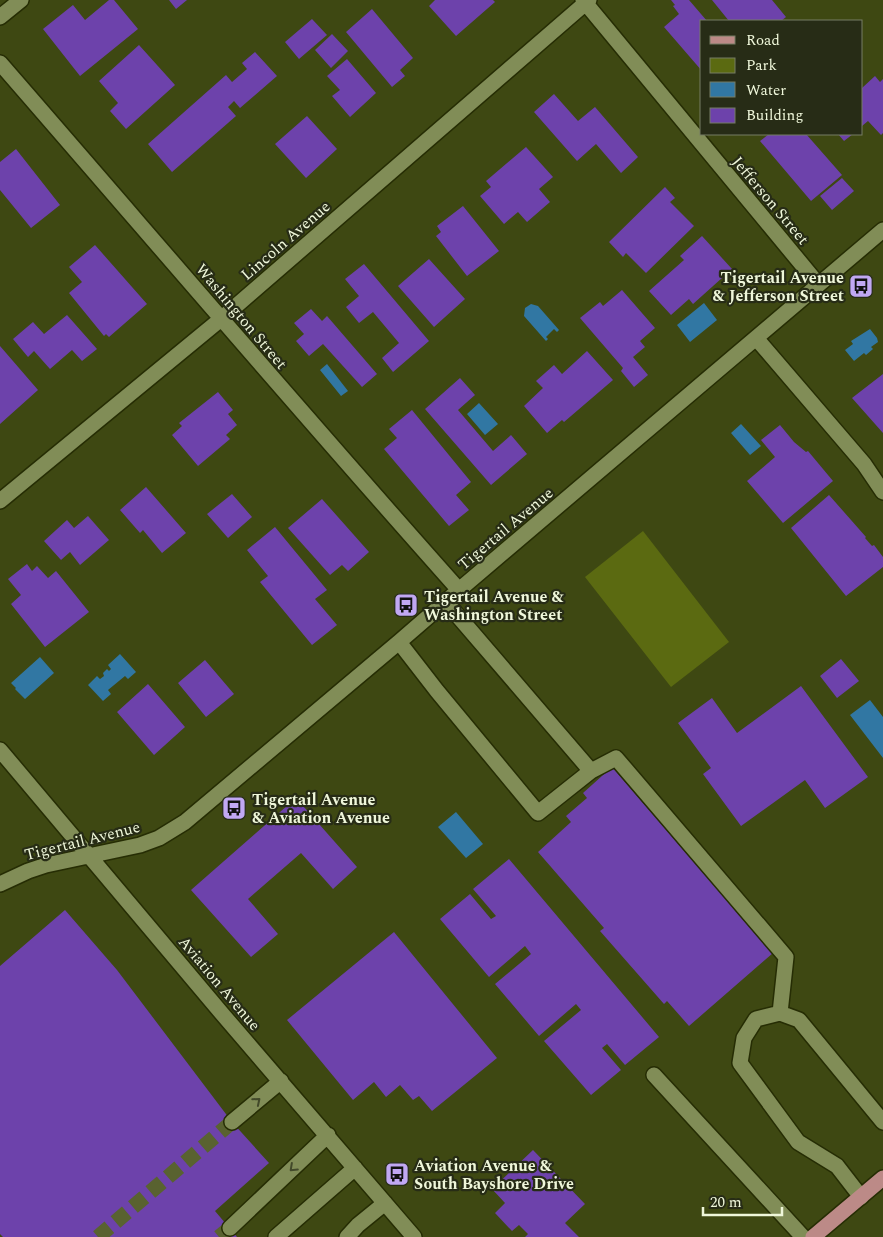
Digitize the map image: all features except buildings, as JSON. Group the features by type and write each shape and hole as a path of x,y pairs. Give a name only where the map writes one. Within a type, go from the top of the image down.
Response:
{"main road":[{"path":"813,1237 883,1178"}],"street":[{"path":"0,18 21,0"},
{"name":"Jefferson Street","path":"586,1 818,284"},
{"name":"Lincoln Avenue","path":"0,501 220,319 586,1"},
{"name":"Washington Street","path":"0,63 199,292 220,319 459,590"},
{"name":"Tigertail Avenue","path":"0,884 46,865 140,845 159,838 185,822 883,230"},
{"path":"756,338 864,464 883,492"},
{"path":"446,602 592,771"},
{"path":"399,642 538,813 592,771 616,758 786,956 780,1013"},
{"name":"Aviation Avenue","path":"0,750 414,1237"},
{"path":"861,1196 837,1166 798,1142 740,1063 744,1038 756,1019 780,1013 799,1020 883,1122"},
{"path":"654,1075 803,1237"},
{"path":"232,1122 281,1081"},
{"path":"230,1228 328,1135"},
{"path":"276,1237 356,1168"},
{"path":"347,1237 385,1203"}],"green space":[{"path":"643,531 729,642 671,687 585,577"}],"water":[{"path":"704,303 717,320 690,342 677,325"},
{"path":"531,304 538,306 559,330 557,332 554,329 546,337 548,339 546,341 524,316 525,308"},
{"path":"870,329 878,342 871,347 873,349 866,355 864,353 854,361 845,350 853,344 851,341"},
{"path":"327,364 348,391 341,396 320,370"},
{"path":"479,403 498,424 485,435 467,414"},
{"path":"741,424 761,446 750,455 731,433"},
{"path":"120,654 136,672 128,679 125,676 108,690 111,694 103,701 88,685 97,676 100,679 104,676 103,673 107,669 109,671 111,669 108,665"},
{"path":"40,657 54,673 25,699 11,683"},
{"path":"870,700 883,717 883,758 850,715"},
{"path":"456,812 483,844 466,858 438,827"}],"tunnel":[{"path":"98,1237 232,1122"},
{"path":"219,1237 230,1228"}],"place":[{"name":"Tigertail Avenue & Jefferson Street","path":"861,286"},
{"name":"Tigertail Avenue & Washington Street","path":"406,605"},
{"name":"Tigertail Avenue & Aviation Avenue","path":"234,808"},
{"name":"Aviation Avenue & South Bayshore Drive","path":"397,1174"}]}
